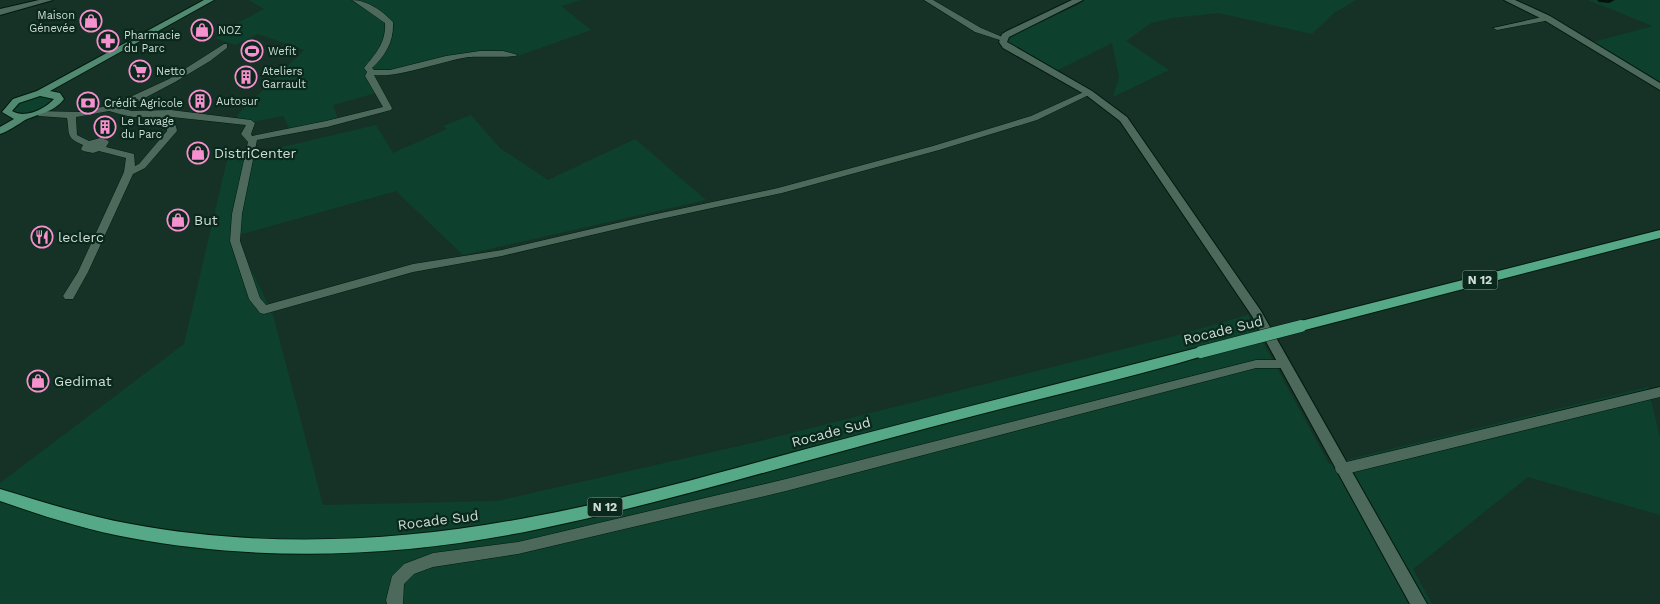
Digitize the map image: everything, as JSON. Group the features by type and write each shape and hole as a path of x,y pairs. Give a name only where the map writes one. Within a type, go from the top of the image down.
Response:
{"main road":[{"path":"57,95 59,100 54,106 40,113 26,116 4,114 15,102 40,93 210,0"},
{"path":"40,93 57,95 114,54"},
{"path":"0,131 26,116"},
{"name":"Rocade Sud","path":"0,495 108,529 159,538 269,546 348,546 419,540 534,523 708,481 1660,234"}],"street":[{"path":"0,12 31,2 49,0"},
{"path":"250,139 327,124 388,108 369,76 368,68 386,47 389,22 356,0"},
{"path":"928,0 978,30 1003,39 1006,46 1111,107 1129,126 1257,314 1419,604"},
{"path":"1003,39 1010,33 1079,0"},
{"path":"1508,0 1547,18 1660,87"},
{"path":"1497,28 1547,18"},
{"path":"40,113 67,115 111,110 150,94 220,51 224,46"},
{"path":"370,72 376,74 468,55 495,52 514,55"},
{"path":"111,110 132,114 171,113 251,123 246,134 253,142 237,214 235,241 255,299 264,310 413,268 502,253 647,219 779,191 936,148 1034,118 1089,93"},
{"path":"54,106 67,115 72,134 75,139 88,144 85,147 88,150 99,148 131,156 129,172 83,272 69,296"},
{"path":"129,172 142,166 172,131 172,126 168,121 150,114"},
{"path":"395,604 397,581 410,569 434,560 518,548 796,483 1256,364 1284,364"},
{"path":"1342,469 1660,392"}],"green space":[{"path":"249,0 581,0 561,6 591,30 515,57 472,55 374,77 383,91 333,105 338,119 290,129 283,116 235,125 238,114 304,50 258,34 235,45 215,38 237,27 232,26 264,9"},
{"path":"1084,0 1356,0 1334,13 1312,34 1219,13 1172,18 1151,23 1126,41 1169,70 1113,97 1119,77 1112,43 1056,71 1005,41 1009,36 1078,5"},
{"path":"1588,0 1660,0 1660,83 1593,42 1653,26"},
{"path":"47,97 51,100 39,110 29,113 14,111 13,109 21,101"},
{"path":"471,115 500,148 548,180 635,139 706,200 463,255 396,191 235,236 273,315 323,505 497,501 748,444 1175,336 1248,315 1329,464 1648,387 1660,438 1660,515 1528,477 1413,569 1432,604 0,604 0,483 184,344 227,160 376,125 393,153 447,129 443,126"}],"waterway":[{"path":"1603,0 1609,0"}],"place":[{"name":"Maison Génevée","path":"91,21"},
{"name":"NOZ","path":"202,30"},
{"name":"Pharmacie du Parc","path":"108,41"},
{"name":"Wefit","path":"252,51"},
{"name":"Netto","path":"140,71"},
{"name":"Ateliers Garrault","path":"246,77"},
{"name":"Autosur","path":"200,101"},
{"name":"Crédit Agricole","path":"88,103"},
{"name":"Le Lavage du Parc","path":"105,127"},
{"name":"DistriCenter","path":"198,153"},
{"name":"But","path":"178,220"},
{"name":"leclerc","path":"42,237"},
{"name":"Gedimat","path":"38,381"}]}
